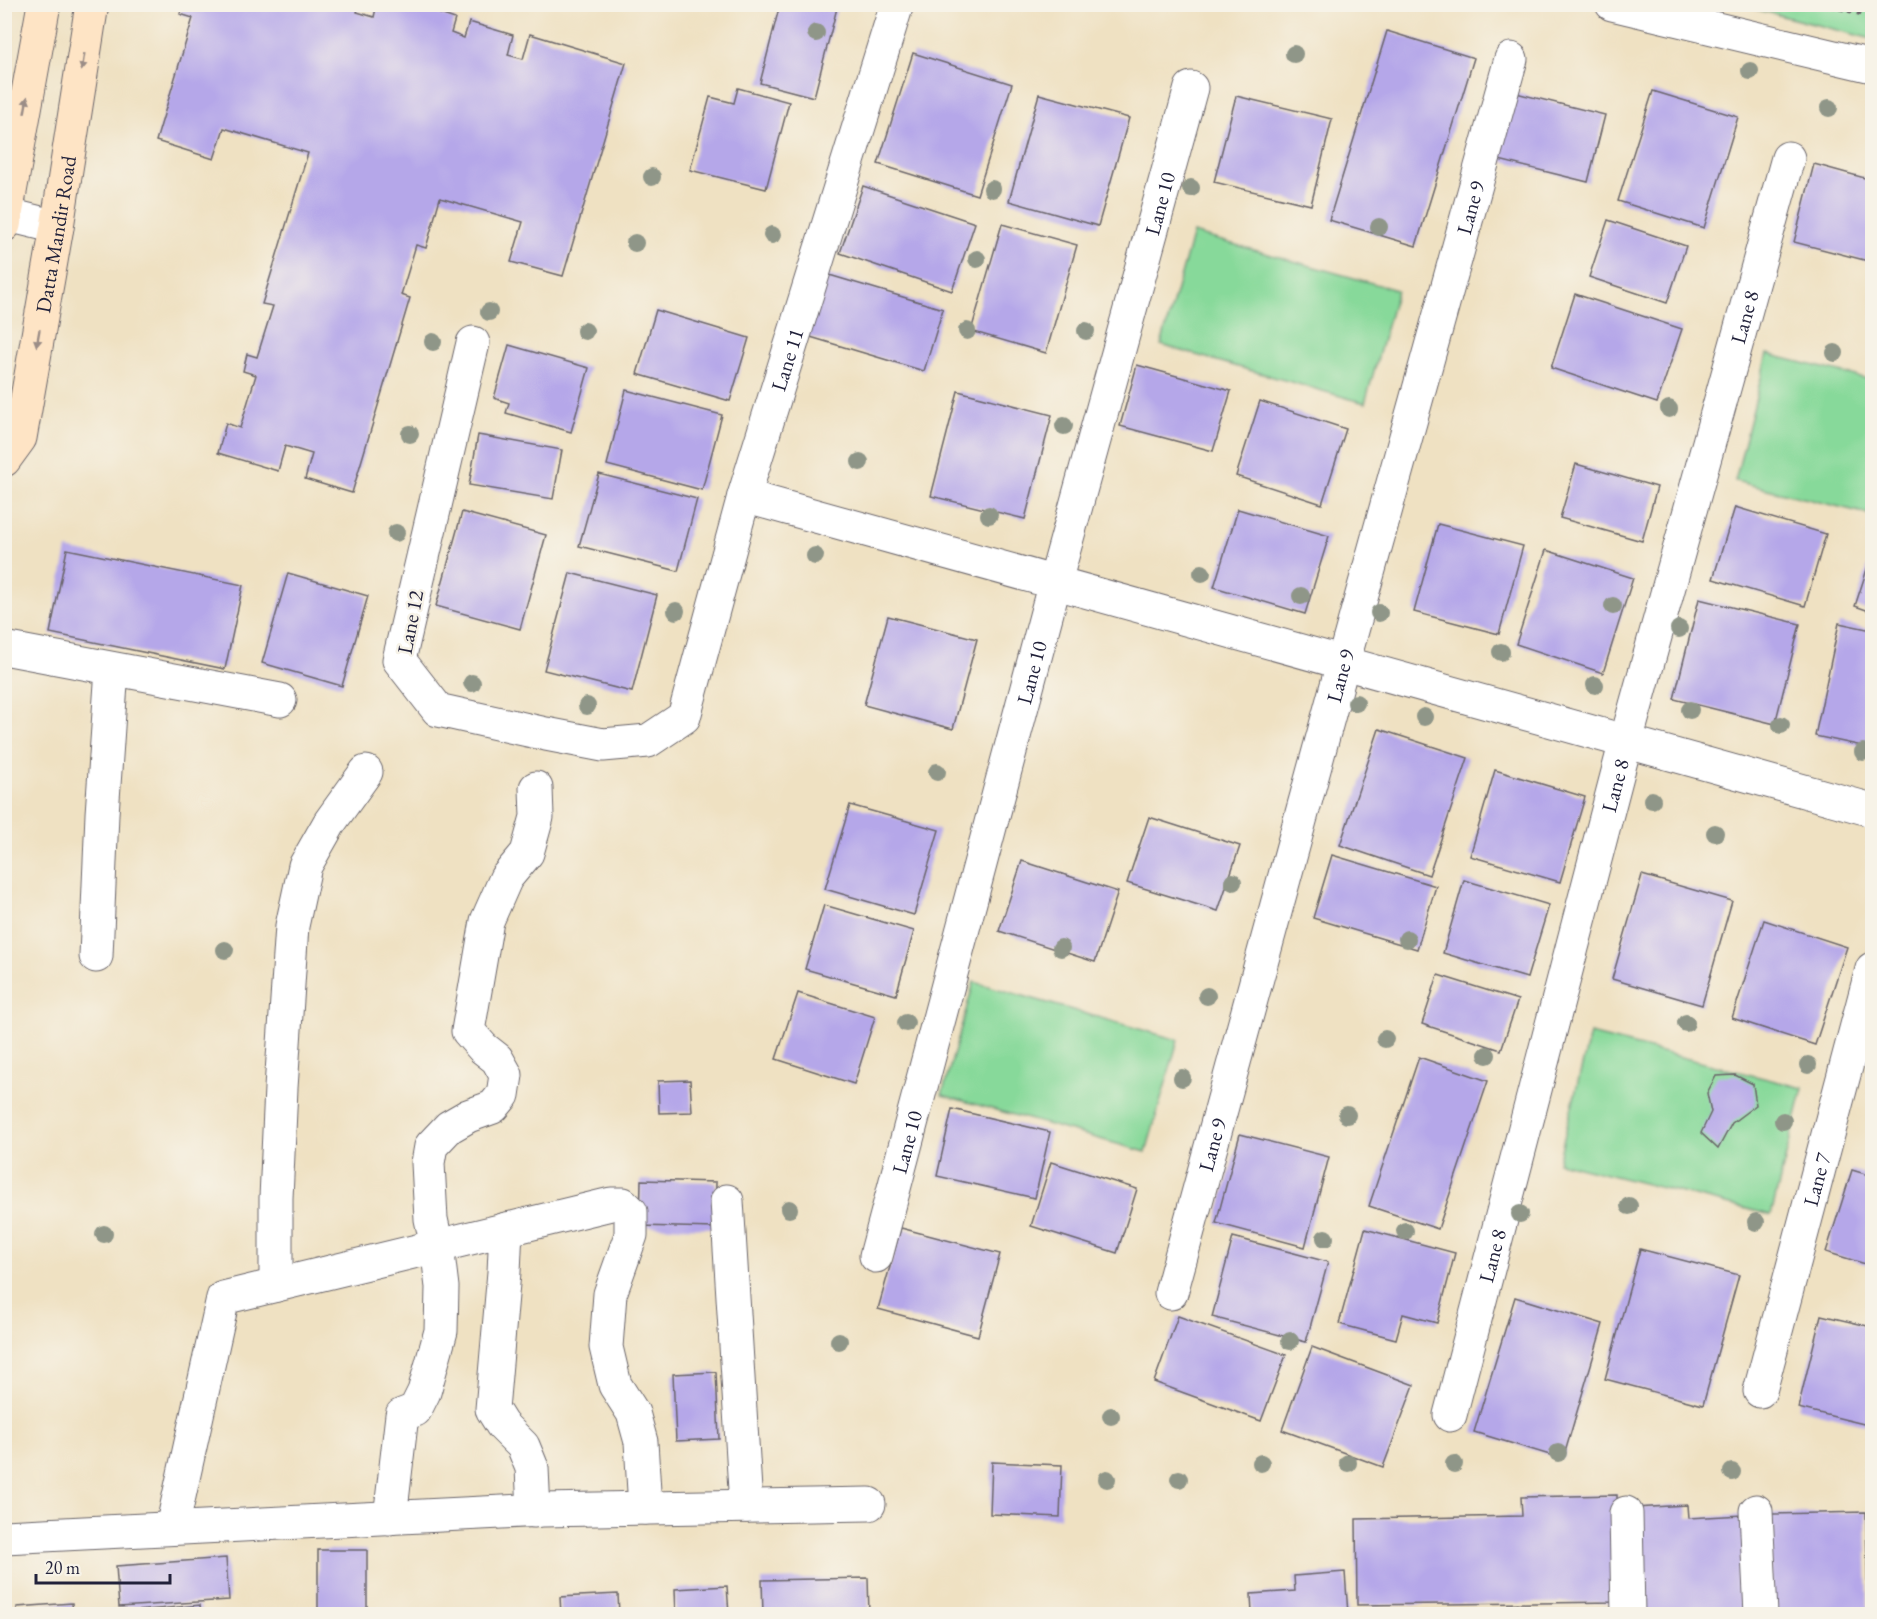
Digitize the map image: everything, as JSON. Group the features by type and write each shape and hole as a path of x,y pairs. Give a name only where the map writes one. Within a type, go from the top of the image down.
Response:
{"main road":[{"path":"5,217 44,4"},
{"name":"Datta Mandir Road","path":"4,460 20,438 57,227 92,4"}],"street":[{"name":"Lane 11","path":"684,717 744,496 897,4"},
{"path":"1612,4 1872,66"},
{"name":"Lane 9","path":"1171,1293 1511,59"},
{"name":"Lane 10","path":"876,1256 1055,582 1191,88"},
{"name":"Lane 8","path":"1450,1415 1626,741 1788,158"},
{"path":"5,217 57,227"},
{"name":"Lane 12","path":"473,342 399,660 438,710 546,734 603,745 648,741 684,717"},
{"path":"744,496 1872,810"},
{"path":"4,648 280,700"},
{"path":"96,956 102,814 112,669"},
{"path":"276,1285 276,1198 292,926 305,866 330,822 366,772"},
{"path":"390,1518 402,1415 415,1410 424,1392 441,1331 442,1287 431,1219 428,1163 431,1146 449,1127 468,1116 493,1107 503,1095 506,1075 497,1059 483,1048 468,1031 487,921 506,878 527,853 537,817 536,788"},
{"name":"Lane 7","path":"1760,1390 1872,969"},
{"path":"728,1201 746,1506"},
{"path":"172,1528 223,1298 611,1204 623,1204 631,1212 631,1235 610,1294 606,1347 615,1385 633,1413 641,1442 645,1508"},
{"path":"506,1229 492,1409 502,1425 523,1446 532,1468 534,1510"},
{"path":"4,1536 534,1510 868,1504"},
{"path":"1755,1511 1761,1614"},
{"path":"1626,1514 1628,1614"}],"path":[{"path":"1822,4 1872,17"}],"green space":[{"path":"1739,5 1872,5 1872,39"},
{"path":"1193,233 1397,290 1365,403 1161,345"},
{"path":"1767,354 1872,380 1872,515 1735,481"},
{"path":"974,982 1178,1040 1146,1152 942,1095"},
{"path":"1590,1034 1803,1088 1771,1215 1558,1162"}],"building":[{"path":"183,4 359,4 357,12 374,17 377,4 431,4 441,8 440,14 455,19 451,33 464,38 469,22 513,35 508,55 523,59 530,34 626,63 563,276 511,262 523,222 440,198 426,248 416,245 401,295 410,298 352,493 305,479 312,454 285,446 278,471 218,453 226,423 240,428 256,375 243,371 247,354 257,357 273,306 262,304 308,153 224,128 214,159 156,141 193,18 180,14"},
{"path":"780,4 838,4 814,97 760,83"},
{"path":"1387,31 1474,58 1416,246 1329,220"},
{"path":"913,53 1012,84 977,195 878,164"},
{"path":"738,88 789,102 766,189 690,170 710,97 734,103"},
{"path":"1653,91 1738,117 1704,228 1618,201"},
{"path":"1512,92 1605,115 1588,182 1495,159"},
{"path":"1039,94 1129,118 1098,226 1009,201"},
{"path":"1236,96 1332,119 1311,205 1214,182"},
{"path":"1814,164 1872,180 1872,262 1794,242"},
{"path":"863,186 975,223 952,291 840,253"},
{"path":"1608,220 1686,246 1667,303 1589,277"},
{"path":"1002,224 1077,245 1046,353 971,331"},
{"path":"826,274 943,309 924,371 807,336"},
{"path":"1575,294 1682,329 1657,403 1551,368"},
{"path":"656,310 749,338 730,401 637,374"},
{"path":"509,345 589,368 571,432 506,413 509,403 494,398"},
{"path":"1137,365 1231,391 1213,451 1120,426"},
{"path":"626,390 722,415 702,490 607,465"},
{"path":"958,391 1052,415 1025,519 931,496"},
{"path":"1260,401 1346,429 1322,504 1236,476"},
{"path":"478,435 562,450 553,499 469,485"},
{"path":"1576,464 1657,487 1642,541 1560,518"},
{"path":"599,474 697,499 678,571 579,546"},
{"path":"1735,507 1826,534 1805,606 1713,579"},
{"path":"1238,509 1329,536 1305,614 1214,587"},
{"path":"462,512 546,535 520,629 436,606"},
{"path":"1438,524 1523,546 1499,634 1414,612"},
{"path":"67,549 243,585 225,669 50,633"},
{"path":"1546,550 1633,578 1603,673 1516,644"},
{"path":"1872,554 1872,612 1855,606"},
{"path":"288,573 368,596 342,686 262,663"},
{"path":"570,573 657,595 632,692 544,670"},
{"path":"1699,599 1800,624 1775,724 1674,699"},
{"path":"888,616 977,639 953,729 864,705"},
{"path":"1839,623 1872,630 1872,748 1815,736"},
{"path":"1379,729 1468,758 1429,875 1340,845"},
{"path":"1495,770 1585,797 1560,882 1470,856"},
{"path":"850,805 939,830 914,915 825,889"},
{"path":"1149,817 1240,846 1218,911 1127,883"},
{"path":"1332,855 1436,886 1417,949 1313,918"},
{"path":"1022,861 1118,892 1095,962 999,931"},
{"path":"1642,875 1732,901 1702,1005 1612,979"},
{"path":"1464,880 1549,905 1527,978 1443,953"},
{"path":"824,905 914,931 896,995 805,969"},
{"path":"1764,920 1847,947 1815,1045 1732,1018"},
{"path":"1438,975 1518,1000 1501,1050 1422,1024"},
{"path":"798,993 875,1017 854,1084 776,1059"},
{"path":"1419,1057 1488,1081 1438,1229 1369,1206"},
{"path":"1735,1075 1753,1084 1756,1105 1732,1123 1718,1149 1701,1133 1711,1112 1707,1093 1716,1076"},
{"path":"690,1080 692,1112 659,1113 658,1081"},
{"path":"952,1109 1050,1132 1035,1198 937,1176"},
{"path":"1240,1134 1329,1157 1305,1247 1216,1223"},
{"path":"1051,1162 1137,1189 1117,1253 1031,1226"},
{"path":"1852,1170 1872,1176 1872,1266 1826,1252"},
{"path":"641,1180 716,1182 715,1228 640,1226"},
{"path":"901,1228 1000,1254 978,1336 878,1309"},
{"path":"1365,1229 1455,1253 1437,1323 1403,1314 1396,1339 1339,1324"},
{"path":"1233,1237 1328,1262 1306,1342 1212,1317"},
{"path":"1640,1249 1739,1275 1703,1405 1605,1379"},
{"path":"1515,1297 1603,1324 1563,1459 1474,1432"},
{"path":"1821,1315 1872,1327 1872,1426 1798,1408"},
{"path":"1178,1316 1286,1355 1261,1421 1154,1382"},
{"path":"1312,1347 1414,1385 1383,1467 1282,1430"},
{"path":"716,1372 719,1439 676,1441 673,1374"},
{"path":"992,1462 1062,1465 1060,1517 990,1514"},
{"path":"1617,1495 1618,1602 1357,1605 1356,1519 1522,1516 1521,1497"},
{"path":"1687,1505 1688,1518 1743,1515 1749,1614 1640,1614 1634,1508"},
{"path":"1866,1512 1868,1614 1771,1614 1770,1514"},
{"path":"318,1550 367,1550 367,1614 318,1614"},
{"path":"226,1558 229,1600 119,1607 116,1566"},
{"path":"1345,1572 1348,1614 1252,1614 1251,1594 1295,1591 1294,1576"},
{"path":"868,1578 869,1614 763,1614 762,1580"},
{"path":"727,1586 729,1614 676,1614 675,1589"},
{"path":"618,1594 619,1614 561,1614 560,1597"},
{"path":"72,1603 73,1614 17,1614 17,1607"},
{"path":"200,1605 201,1614 116,1614 116,1613"}]}
